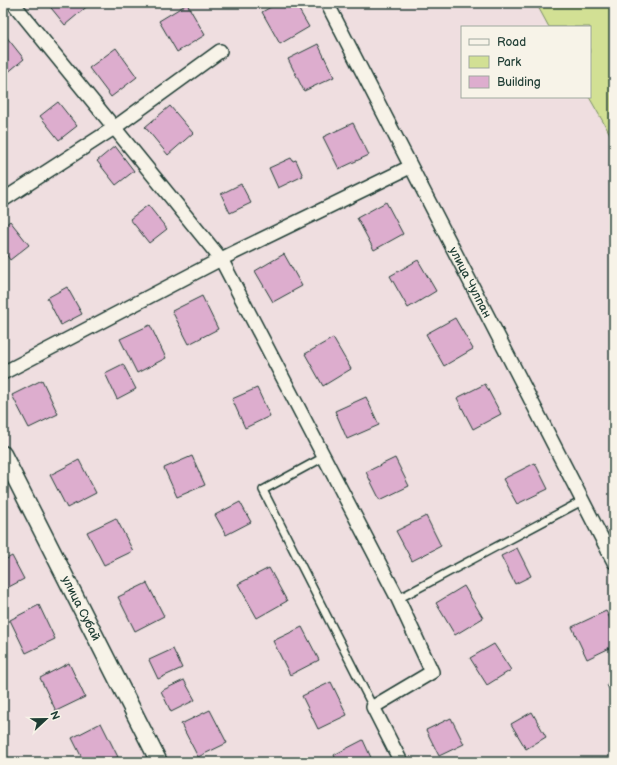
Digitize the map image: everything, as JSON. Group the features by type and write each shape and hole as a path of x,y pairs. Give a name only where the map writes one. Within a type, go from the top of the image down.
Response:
{"street":[{"path":"13,3 220,258 398,599 432,672 373,707 401,762"},
{"name":"улица Чулпан","path":"327,3 614,562"},
{"path":"3,200 114,128 220,51"},
{"path":"3,373 220,258 410,167"},
{"name":"улица Субай","path":"3,454 159,762"}],"lane":[{"path":"324,457 263,490 373,707"},
{"path":"398,599 582,501"}],"green space":[{"path":"536,3 614,3 614,141 590,98 591,98 591,26 548,26"}],"building":[{"path":"47,3 90,3 90,4 65,25"},
{"path":"278,3 295,3 309,27 280,44 262,12"},
{"path":"187,4 205,35 177,52 159,21"},
{"path":"5,35 24,59 6,74 3,70 3,37"},
{"path":"318,44 334,77 304,91 288,59"},
{"path":"116,48 137,77 111,97 89,68"},
{"path":"58,102 77,126 59,140 40,116"},
{"path":"170,106 193,133 168,155 145,127"},
{"path":"353,123 369,155 339,169 323,137"},
{"path":"115,146 134,171 116,185 97,161"},
{"path":"291,158 293,161 296,160 303,176 278,188 269,168"},
{"path":"241,184 251,203 230,213 221,194"},
{"path":"386,202 403,234 374,250 357,218"},
{"path":"148,205 167,229 149,243 130,219"},
{"path":"10,221 29,245 10,260 3,250 3,227"},
{"path":"284,254 302,286 273,302 255,271"},
{"path":"418,260 436,291 408,308 390,276"},
{"path":"67,287 82,314 61,325 47,298"},
{"path":"202,296 218,329 189,344 172,311"},
{"path":"455,318 473,349 444,366 426,334"},
{"path":"150,325 166,358 137,373 120,339"},
{"path":"333,338 351,369 323,386 305,354"},
{"path":"123,364 136,389 117,399 105,373"},
{"path":"42,380 58,414 29,428 12,395"},
{"path":"485,384 501,414 473,429 457,398"},
{"path":"257,388 270,416 245,428 232,399"},
{"path":"366,397 379,425 347,439 335,411"},
{"path":"192,456 205,485 177,497 164,468"},
{"path":"395,458 409,486 380,500 366,472"},
{"path":"79,460 96,493 67,508 50,475"},
{"path":"535,463 548,489 517,504 503,479"},
{"path":"240,502 251,522 226,535 215,515"},
{"path":"426,516 441,546 412,561 396,531"},
{"path":"116,518 133,551 104,565 87,532"},
{"path":"517,548 531,576 515,584 501,556"},
{"path":"12,556 24,579 3,590 3,561"},
{"path":"269,568 287,601 257,618 238,584"},
{"path":"147,583 164,616 135,631 118,597"},
{"path":"464,586 483,618 455,635 436,603"},
{"path":"39,605 55,639 26,653 10,620"},
{"path":"606,611 614,626 614,646 587,659 572,627"},
{"path":"302,627 319,660 290,675 273,641"},
{"path":"494,644 511,670 487,685 470,658"},
{"path":"173,649 182,668 158,679 149,660"},
{"path":"69,663 85,697 56,711 40,678"},
{"path":"184,680 195,700 171,712 161,691"},
{"path":"614,681 614,698 607,685"},
{"path":"331,682 347,715 318,729 302,696"},
{"path":"210,710 227,743 198,757 181,724"},
{"path":"532,712 546,737 526,749 511,724"},
{"path":"451,718 464,744 439,756 426,730"},
{"path":"101,723 118,757 107,762 84,762 72,738"},
{"path":"363,740 373,762 337,762 334,755"}]}
